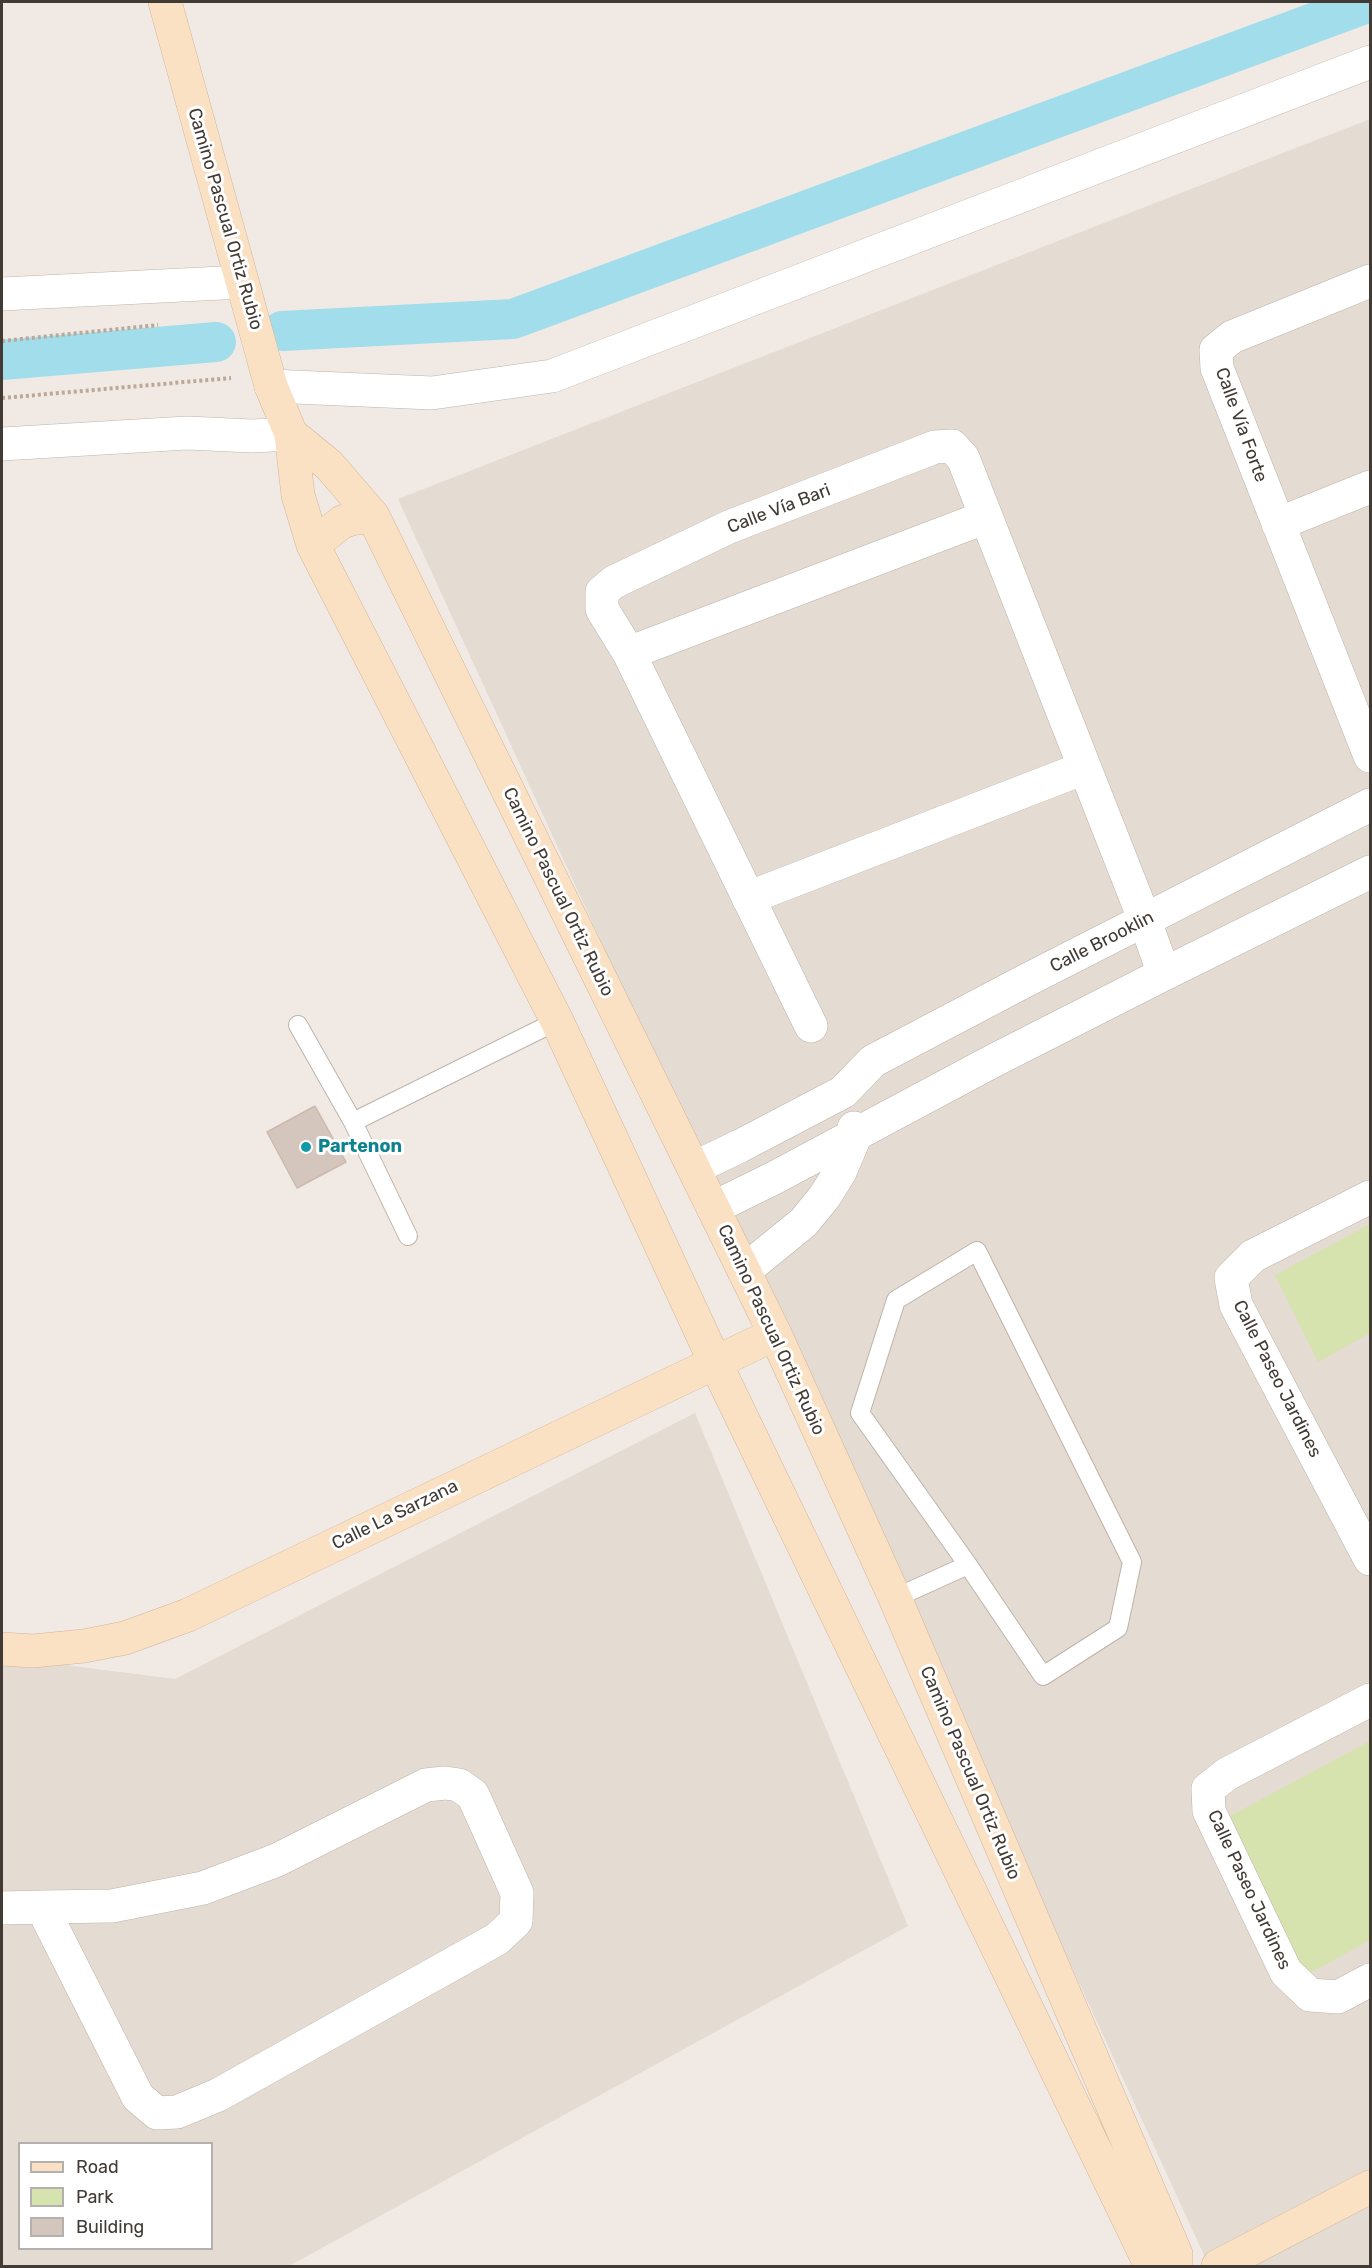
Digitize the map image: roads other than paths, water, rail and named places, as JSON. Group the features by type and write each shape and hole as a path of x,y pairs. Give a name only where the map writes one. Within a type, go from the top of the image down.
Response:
{"street":[{"name":"Camino Pascual Ortiz Rubio","path":"165,2 269,380 291,434 298,495 313,545 557,1022 714,1362 1151,2266"},
{"path":"269,380 432,393 552,376 1371,62"},
{"path":"2,294 242,282"},
{"name":"Calle Vía Forte","path":"1371,282 1232,337 1216,350 1217,368 1371,756"},
{"path":"2,444 187,433 252,436 291,434"},
{"name":"Camino Pascual Ortiz Rubio","path":"291,434 329,465 373,516 775,1334 895,1598 1176,2254 1176,2266"},
{"name":"Calle Vía Bari","path":"811,1026 629,653 602,609 602,592 614,582 729,527 935,447 952,446 963,458 1164,974"},
{"path":"1278,524 1371,487"},
{"path":"313,545 342,522 373,516"},
{"path":"629,653 986,517"},
{"path":"748,897 1084,768"},
{"name":"Calle Brooklin","path":"694,1168 843,1092 873,1061 1371,805"},
{"path":"713,1208 1164,974 1371,872"},
{"path":"744,1272 804,1222 825,1196 840,1172 856,1134 843,1092"},
{"name":"Calle Paseo Jardines","path":"1371,1197 1253,1256 1231,1278 1236,1305 1371,1559"},
{"name":"Calle La Sarzana","path":"2,1649 33,1651 84,1646 126,1638 188,1615 775,1334"},
{"name":"Calle Paseo Jardines","path":"1371,1700 1227,1774 1208,1789 1209,1811 1286,1972 1310,1995 1338,1996 1371,1980"},
{"path":"2,1908 112,1905 203,1888 277,1860 426,1785 446,1783 459,1785 473,1795 517,1893 516,1922 497,1939 218,2095 177,2112 157,2113 138,2097 42,1907"},
{"path":"1218,2266 1371,2187"}],"lane":[{"path":"353,1122 557,1022"},
{"path":"298,1025 353,1122 408,1236"},
{"path":"977,1251 1132,1562 1118,1628 1043,1676 968,1565 860,1413 896,1300 977,1251"},
{"path":"895,1598 968,1565"}],"waterway":[{"path":"282,331 513,319 1370,2"},
{"path":"2,360 216,342"}],"place":[{"name":"Partenon","path":"306,1147"}]}
